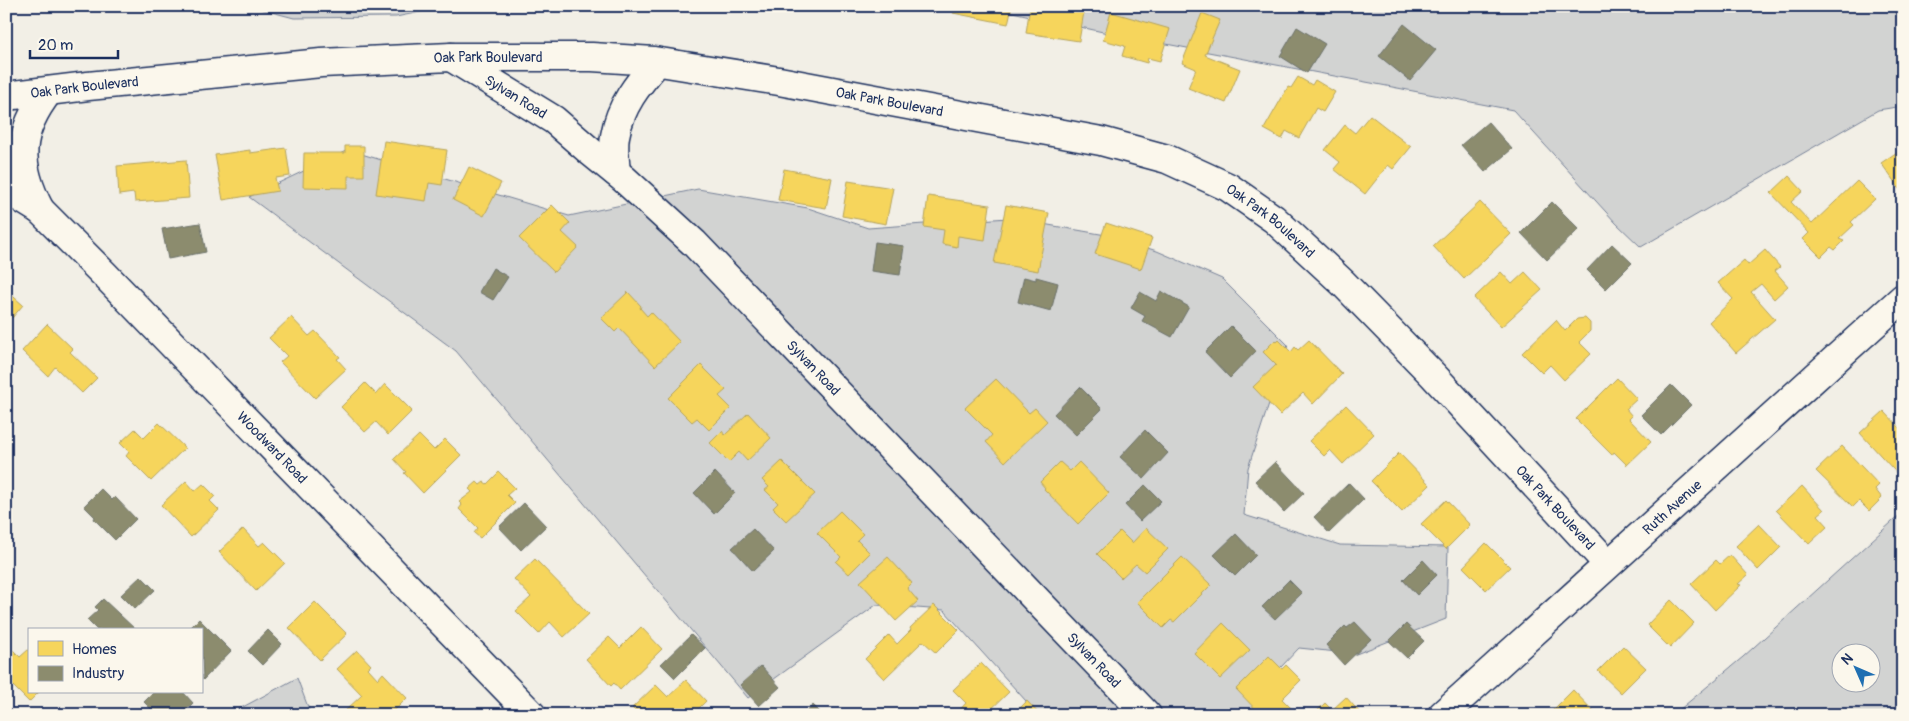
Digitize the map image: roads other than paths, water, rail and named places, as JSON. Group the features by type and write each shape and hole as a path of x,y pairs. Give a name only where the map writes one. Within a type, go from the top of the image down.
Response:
{"street":[{"name":"Oak Park Boulevard","path":"6,96 309,64 451,57 592,57 657,62 779,81 1101,141 1167,159 1228,187 1270,216 1343,283 1433,375 1608,564"},
{"name":"Sylvan Road","path":"451,57 554,120 616,172 694,243 1147,715"},
{"path":"616,172 614,138 624,107 638,83 657,62"},
{"path":"40,210 26,178 23,158 24,136 31,118 49,91"},
{"name":"Woodward Road","path":"6,189 40,210 142,312 532,715"},
{"name":"Ruth Avenue","path":"1442,715 1903,298"}]}
